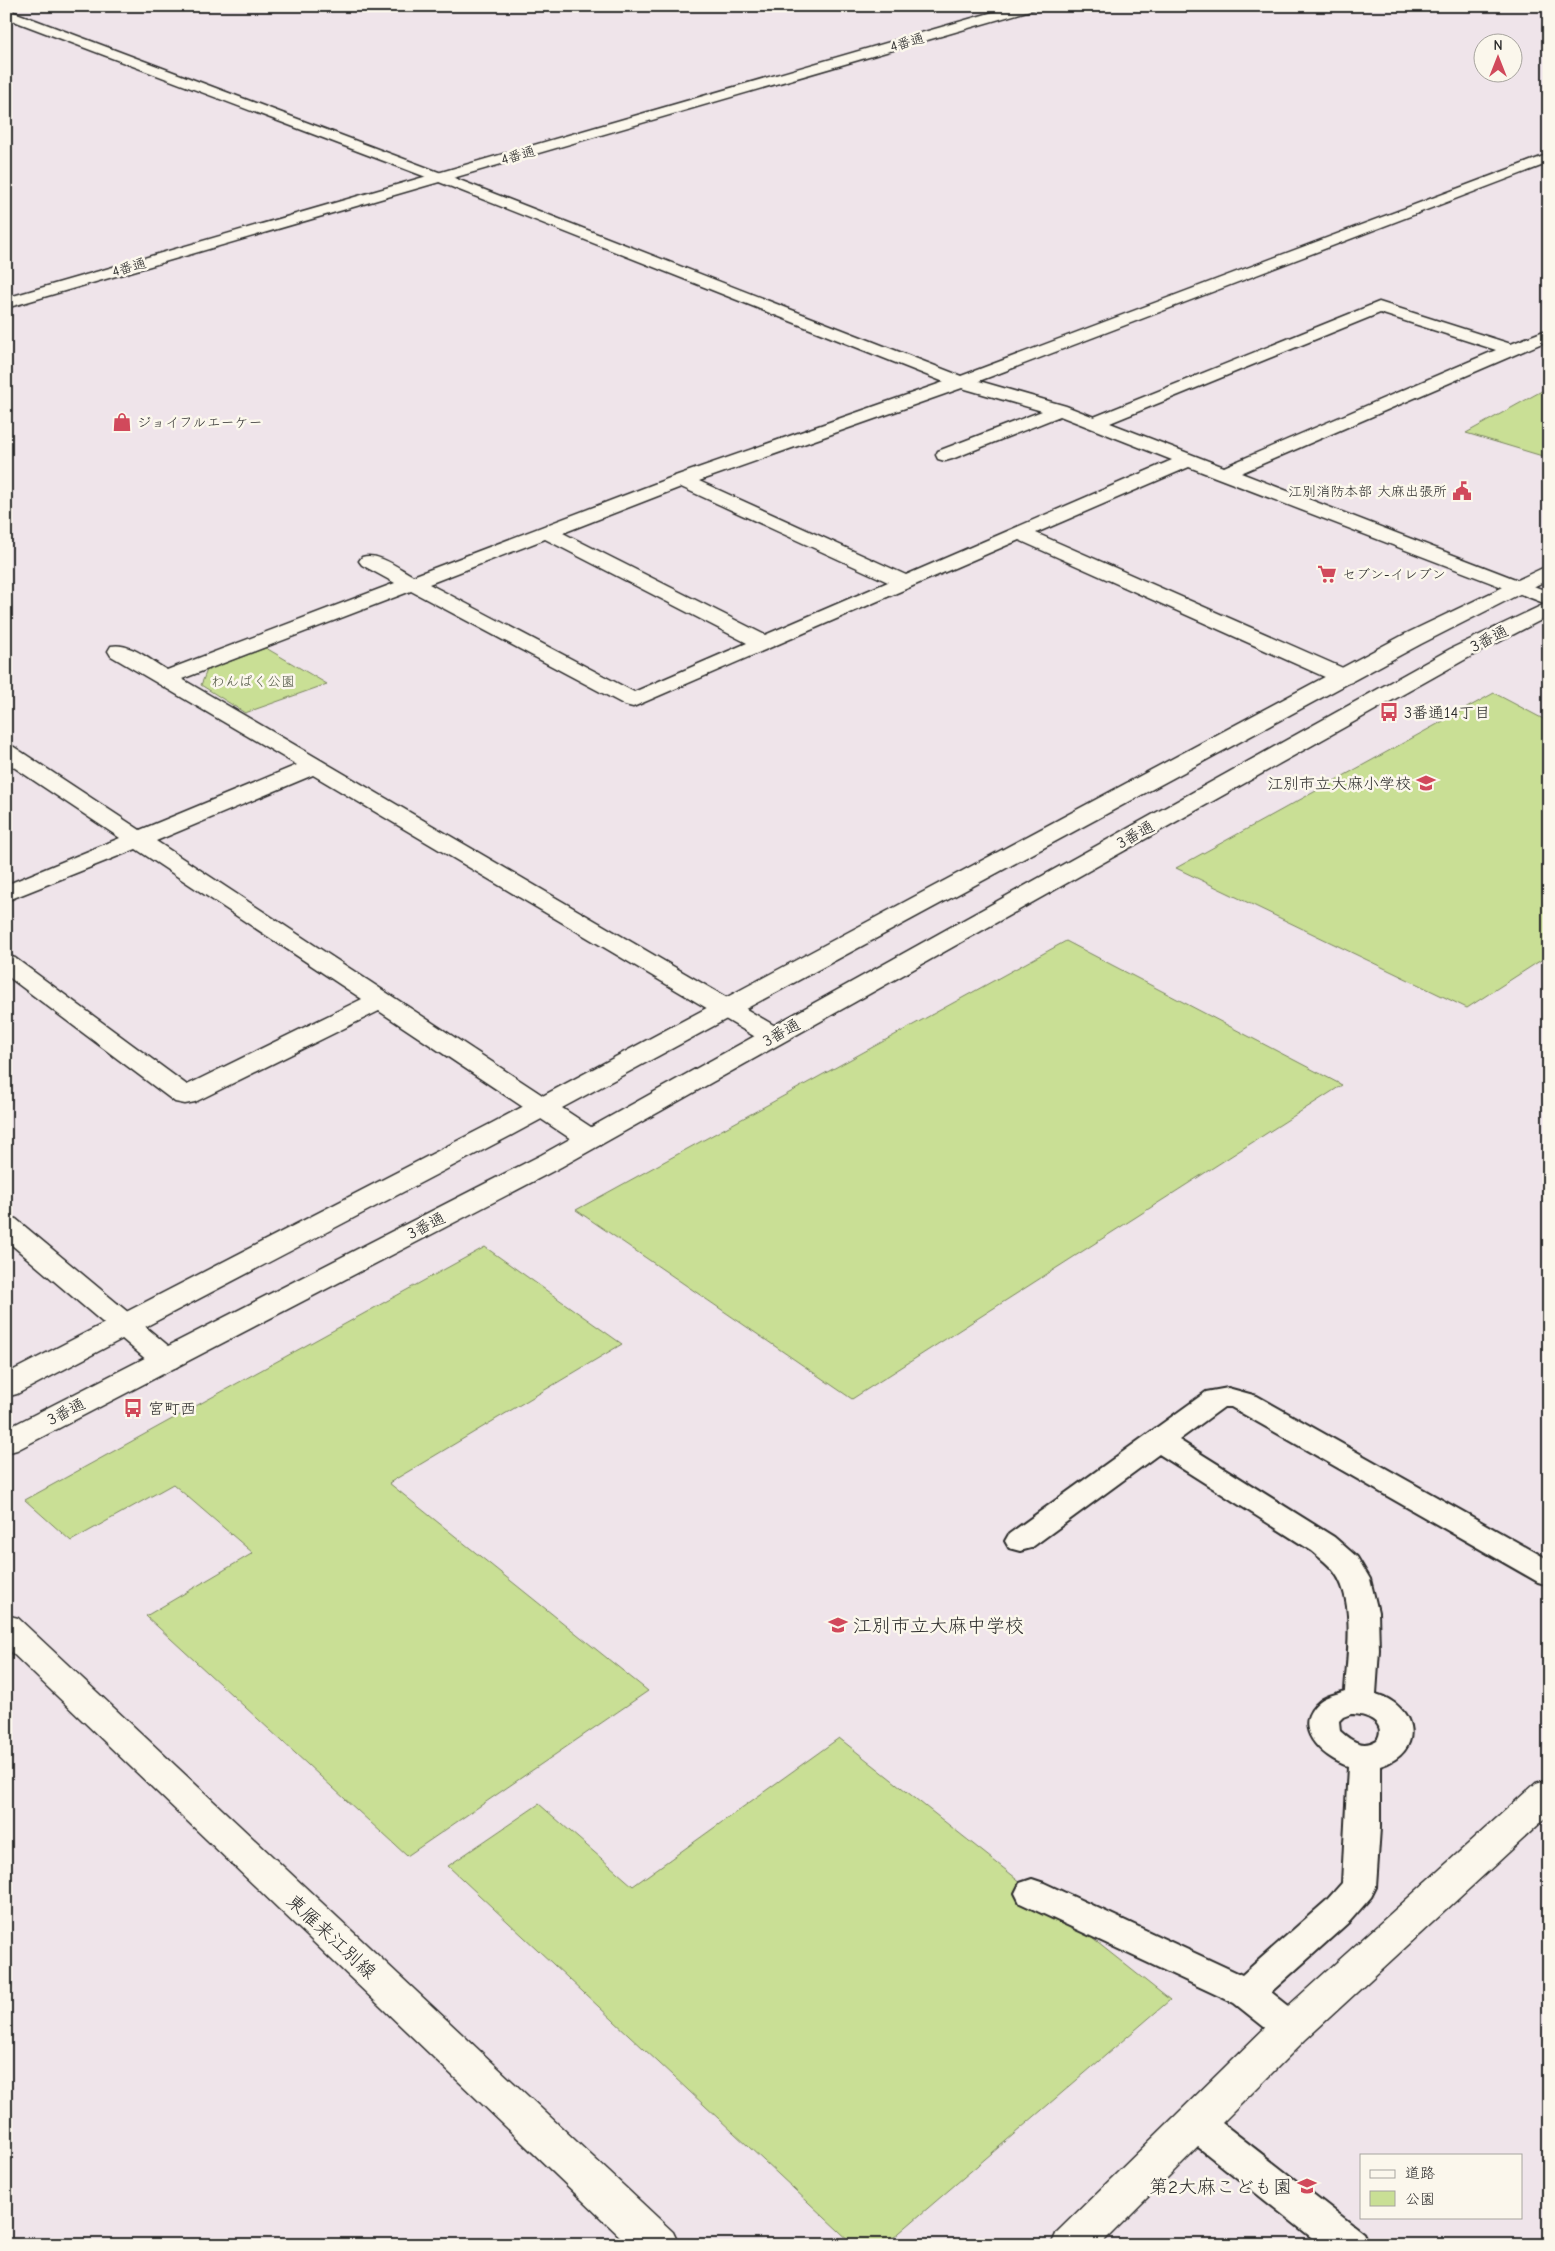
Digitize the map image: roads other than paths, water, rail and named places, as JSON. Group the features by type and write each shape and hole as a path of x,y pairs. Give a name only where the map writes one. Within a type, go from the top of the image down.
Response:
{"street":[{"name":"4番通","path":"6,303 1029,6"},
{"path":"6,13 439,177 961,382 1060,410 1516,588 1549,599"},
{"path":"165,678 682,480 961,382 1549,158"},
{"path":"1516,170 1541,177"},
{"path":"1094,423 1379,307 1512,350"},
{"path":"1224,474 1549,334"},
{"path":"945,455 1060,410"},
{"path":"369,561 633,700 1188,460"},
{"path":"682,480 905,582"},
{"path":"546,532 764,643"},
{"path":"1019,533 1344,677"},
{"name":"3番通","path":"6,1387 543,1107 1344,677 1549,571"},
{"name":"3番通","path":"6,1442 590,1139 1442,663 1549,608"},
{"path":"119,651 774,1036"},
{"path":"6,752 590,1139"},
{"path":"6,894 315,766"},
{"path":"6,963 185,1096 381,1000"},
{"path":"6,1225 166,1360"},
{"name":"東雁来江別線","path":"6,1627 658,2245"},
{"path":"1072,2245 1291,2028 1546,1800"}],"lane":[{"path":"1020,1541 1216,1399 1226,1397 1236,1398 1549,1574"},
{"path":"1158,1440 1322,1544 1346,1564 1360,1594 1364,1629 1360,1702"},
{"path":"1360,1702 1372,1704 1383,1710 1396,1727 1396,1736 1393,1744 1386,1751 1364,1757 1352,1755 1336,1747 1324,1735 1322,1726 1324,1717 1328,1710 1337,1704 1360,1702"},
{"path":"1246,1993 1338,1911 1359,1887 1363,1828 1364,1757"},
{"path":"1032,1893 1246,1993 1291,2028"},
{"path":"1195,2123 1350,2245"}],"place":[{"name":"ジョイフルエーケー","path":"122,422"},
{"name":"江別消防本部 大麻出張所","path":"1462,491"},
{"name":"セブン-イレブン","path":"1327,574"},
{"name":"3番通14丁目","path":"1389,712"},
{"name":"江別市立大麻小学校","path":"1426,783"},
{"name":"宮町西","path":"133,1408"},
{"name":"江別市立大麻中学校","path":"838,1625"},
{"name":"第2大麻こども園","path":"1307,2186"}],"park label":[{"name":"わんぱく公園","path":"253,681"}]}
